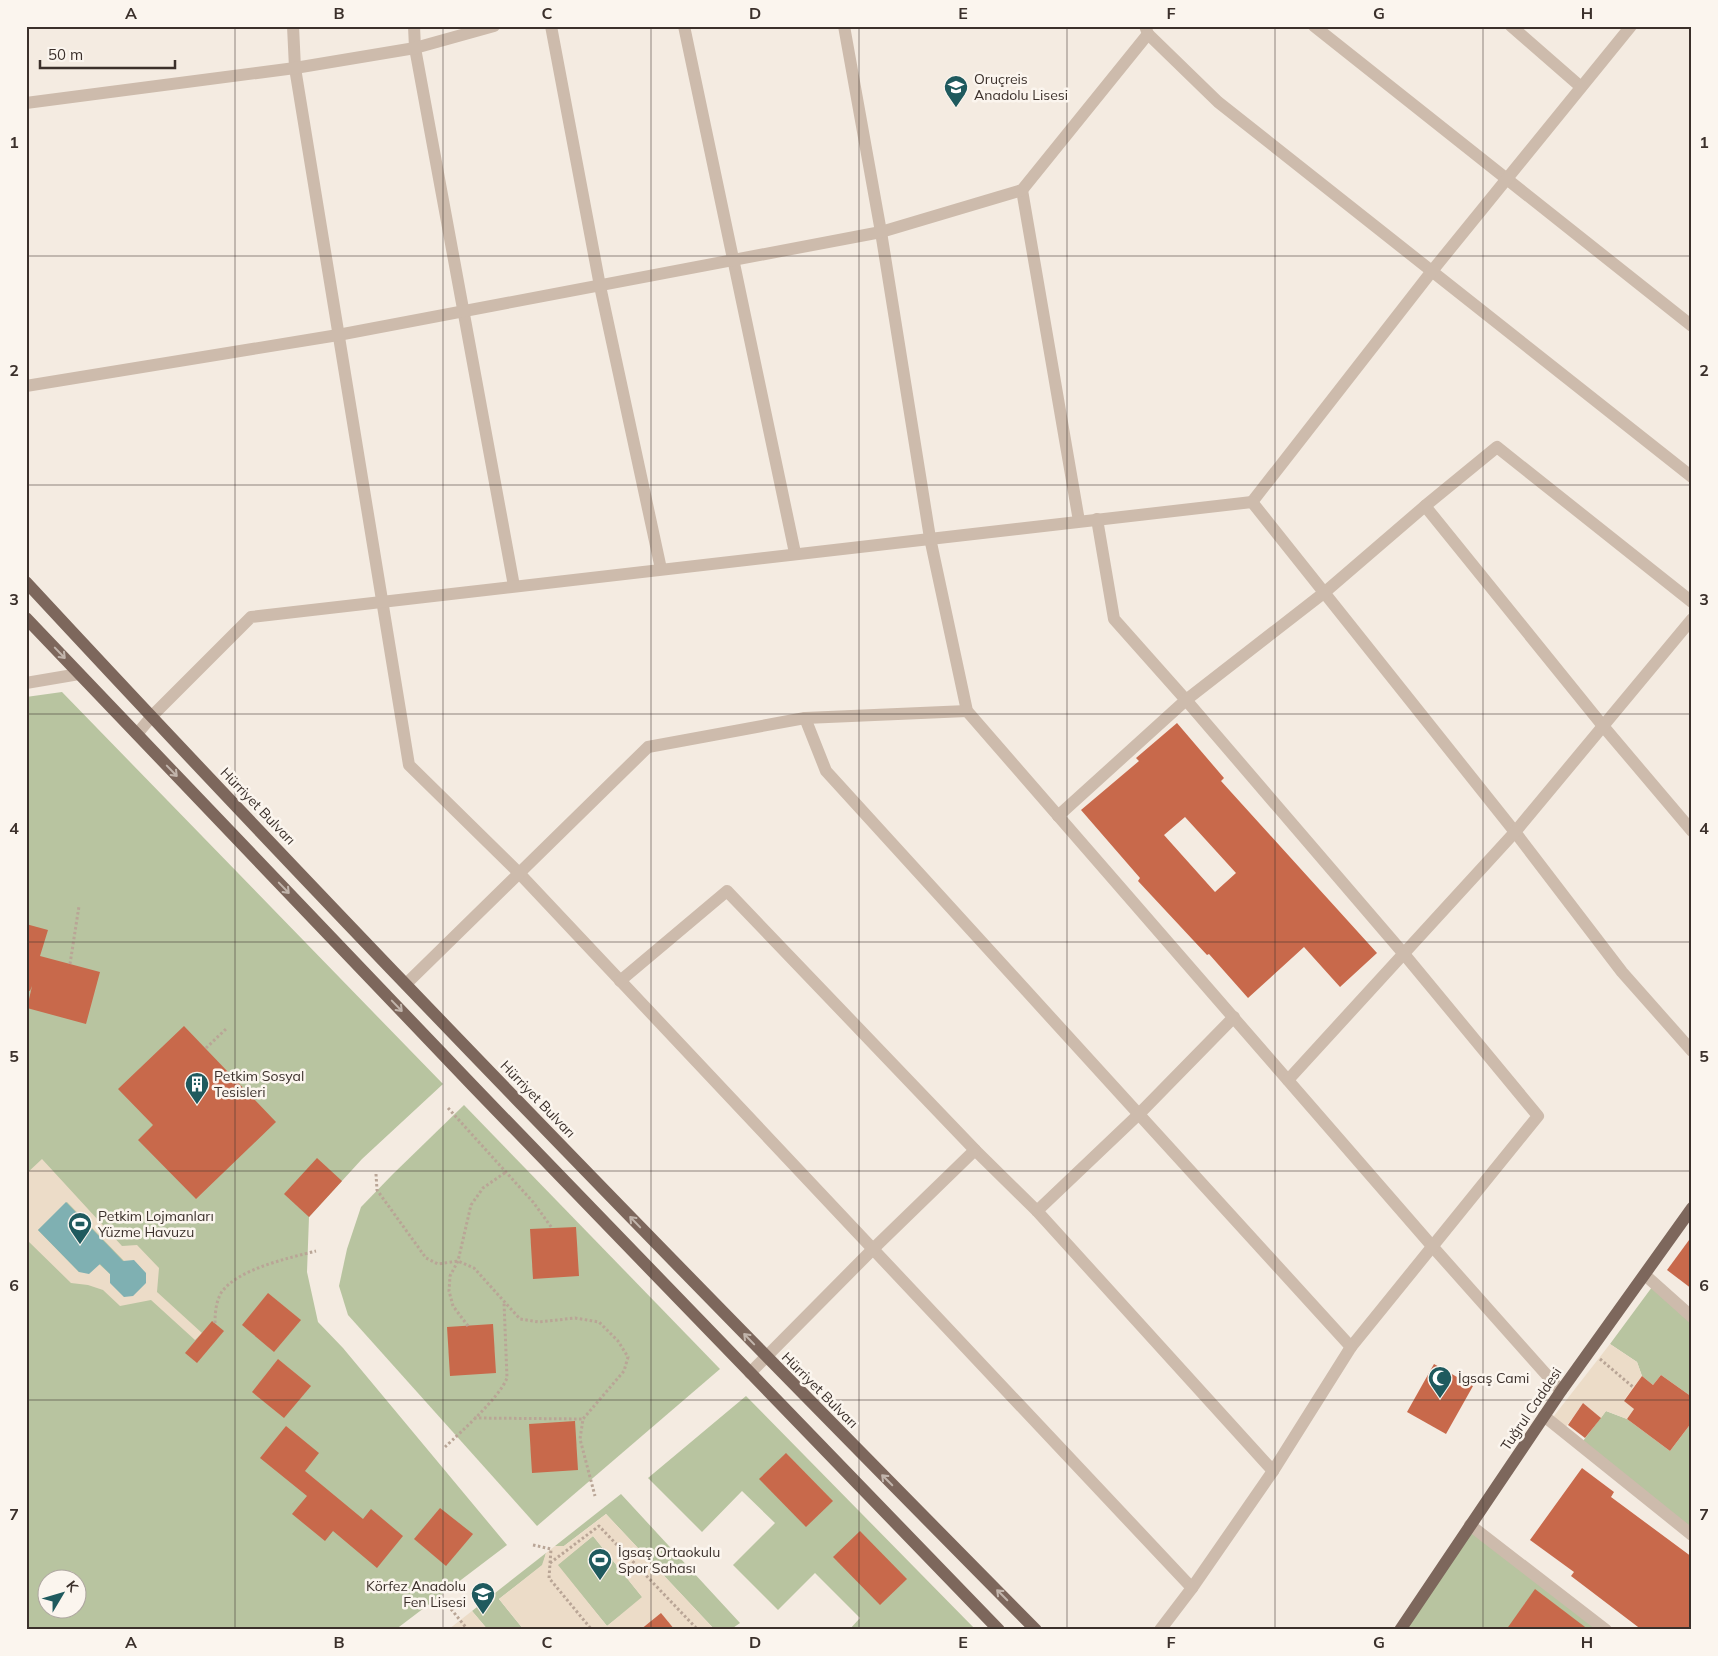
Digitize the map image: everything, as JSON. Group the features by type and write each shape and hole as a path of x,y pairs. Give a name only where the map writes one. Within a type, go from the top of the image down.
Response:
{"main road":[{"name":"Hürriyet Bulvarı","path":"26,582 406,984 765,1356 1036,1630"},
{"path":"26,618 999,1630"},
{"name":"Tuğrul Caddesi","path":"1400,1630 1544,1416 1692,1208"}],"street":[{"path":"292,26 295,68 409,766 519,873 1192,1588"},
{"path":"414,26 415,48 514,586"},
{"path":"26,103 295,68 415,48 494,26"},
{"path":"551,26 600,286 661,569"},
{"path":"684,26 795,554"},
{"path":"844,26 881,232 930,538 966,711 1432,1246 1562,1391"},
{"path":"1314,26 1692,326"},
{"path":"1510,26 1582,87"},
{"path":"137,734 152,716 251,617 1252,502 1432,271 1631,26"},
{"path":"26,386 338,334 734,261 881,232 1022,190 1146,30 1218,102 1692,477"},
{"path":"1022,190 1079,522"},
{"path":"1058,816 1186,700 1324,592 1497,447 1692,602"},
{"path":"1252,502 1514,832 1622,972 1692,1051"},
{"path":"1425,506 1603,726 1692,831"},
{"path":"1097,519 1114,618 1404,954 1538,1116 1351,1347 1273,1471 1192,1588 1160,1630"},
{"path":"1288,1080 1514,832 1603,726 1687,634 1692,619"},
{"path":"26,683 79,674"},
{"path":"406,984 648,747 805,718 966,711"},
{"path":"805,718 826,771 1351,1347"},
{"path":"620,981 727,891 975,1150 1037,1211 1273,1471"},
{"path":"1037,1211 1139,1114 1234,1017"},
{"path":"750,1373 765,1356 975,1150"},
{"path":"1645,1275 1692,1317"},
{"path":"1544,1416 1692,1534"},
{"path":"1470,1525 1601,1628"}],"path":[{"path":"70,964 79,906"},
{"path":"206,1048 226,1029"},
{"path":"448,1108 533,1202 552,1228"},
{"path":"468,1326 453,1306 449,1291 450,1276 458,1261 471,1205 483,1188 506,1172"},
{"path":"376,1174 377,1190 426,1258 438,1264 458,1261 474,1268 520,1320 539,1322 575,1318 599,1322 618,1340 628,1357 624,1370 583,1418 580,1439 595,1496"},
{"path":"215,1323 216,1306 222,1292 232,1283 253,1269 316,1251"},
{"path":"445,1447 504,1386 507,1378 504,1302"},
{"path":"1590,1350 1633,1387"},
{"path":"474,1418 549,1420 583,1418"},
{"path":"550,1563 599,1526 698,1630"},
{"path":"533,1545 551,1549 550,1578 592,1630"},
{"path":"451,1610 468,1630"}],"green space":[{"path":"62,692 443,1084 362,1159 309,1217 307,1272 318,1322 343,1348 507,1545 395,1630 26,1630 26,697"},
{"path":"464,1105 720,1369 537,1526 348,1315 339,1286 347,1249 361,1207"},
{"path":"1655,1283 1692,1317 1692,1397 1661,1375 1653,1385 1642,1376 1637,1362 1610,1344"},
{"path":"746,1396 976,1630 849,1630 860,1618 815,1573 778,1610 733,1565 775,1523 742,1491 702,1532 648,1478"},
{"path":"1606,1411 1627,1419 1670,1451 1692,1422 1692,1535 1580,1445"},
{"path":"621,1494 740,1623 730,1630 715,1630 606,1514 564,1546 555,1546"},
{"path":"1470,1525 1606,1630 1400,1630"},
{"name":"İgsaş Ortaokulu Spor Sahası","path":"593,1536 643,1598 607,1626 557,1565"},
{"path":"546,1553 543,1565 499,1599 524,1630 488,1630 472,1611"}],"shaded area":[{"path":"42,1159 122,1246 137,1245 159,1268 157,1292 202,1333 195,1340 151,1300 120,1306 103,1290 88,1285 71,1283 26,1239 26,1174","holes":["67,1202 124,1261 110,1274 99,1264 79,1272 38,1230"]},
{"path":"1610,1344 1637,1362 1642,1376 1624,1400 1634,1409 1627,1419 1606,1411 1601,1418 1583,1403 1563,1431 1550,1421"},
{"path":"606,1514 715,1630 675,1630 661,1614 640,1630 524,1630 499,1599 542,1565 546,1553 555,1546 564,1546","holes":["593,1536 642,1597 607,1626 558,1565"]},
{"path":"472,1611 488,1630 449,1630 449,1629"}],"water":[{"name":"Petkim Lojmanları Yüzme Havuzu","path":"66,1202 123,1261 134,1260 146,1273 146,1283 133,1296 124,1297 110,1283 110,1274 100,1264 89,1274 79,1272 38,1230"}],"building":[{"path":"1177,723 1224,778 1221,781 1377,953 1340,987 1304,947 1248,998 1209,954 1207,955 1138,881 1140,878 1081,810 1139,761 1136,758","holes":["1185,817 1236,873 1215,892 1164,835"]},
{"path":"26,924 48,930 40,956 100,972 86,1024 27,1008 32,986 30,991 26,990"},
{"name":"Petkim Sosyal Tesisleri","path":"184,1026 276,1122 196,1199 138,1140 153,1125 118,1089"},
{"path":"317,1158 342,1181 309,1217 284,1194"},
{"path":"576,1227 579,1276 533,1279 530,1229"},
{"path":"1692,1236 1692,1289 1667,1270"},
{"path":"268,1293 301,1320 274,1352 242,1325"},
{"path":"212,1321 224,1331 197,1363 185,1353"},
{"path":"493,1324 496,1373 450,1376 447,1327"},
{"path":"278,1359 311,1386 284,1418 252,1392"},
{"name":"İgsaş Cami","path":"1434,1364 1473,1386 1446,1434 1407,1412"},
{"path":"1661,1375 1692,1397 1692,1422 1670,1451 1627,1419 1634,1409 1624,1401 1642,1376 1653,1385"},
{"path":"1583,1403 1601,1418 1585,1438 1568,1425"},
{"path":"575,1421 578,1470 532,1473 529,1424"},
{"path":"286,1426 319,1453 305,1471 363,1519 371,1509 403,1536 377,1568 333,1531 325,1541 292,1514 307,1496 260,1458"},
{"path":"786,1453 833,1501 806,1527 759,1479"},
{"path":"1582,1468 1614,1492 1611,1497 1692,1557 1692,1630 1642,1630 1571,1576 1574,1572 1530,1540"},
{"path":"440,1508 473,1534 446,1566 414,1539"},
{"path":"860,1531 907,1579 880,1605 833,1557"},
{"path":"1535,1589 1589,1630 1506,1630"},
{"path":"661,1613 675,1630 640,1630"}],"place":[{"name":"Oruçreis Anadolu Lisesi","path":"956,108"},
{"name":"Petkim Sosyal Tesisleri","path":"197,1105"},
{"name":"Petkim Lojmanları Yüzme Havuzu","path":"80,1245"},
{"name":"İgsaş Cami","path":"1440,1399"},
{"name":"İgsaş Ortaokulu Spor Sahası","path":"600,1581"},
{"name":"Körfez Anadolu Fen Lisesi","path":"483,1615"}]}
